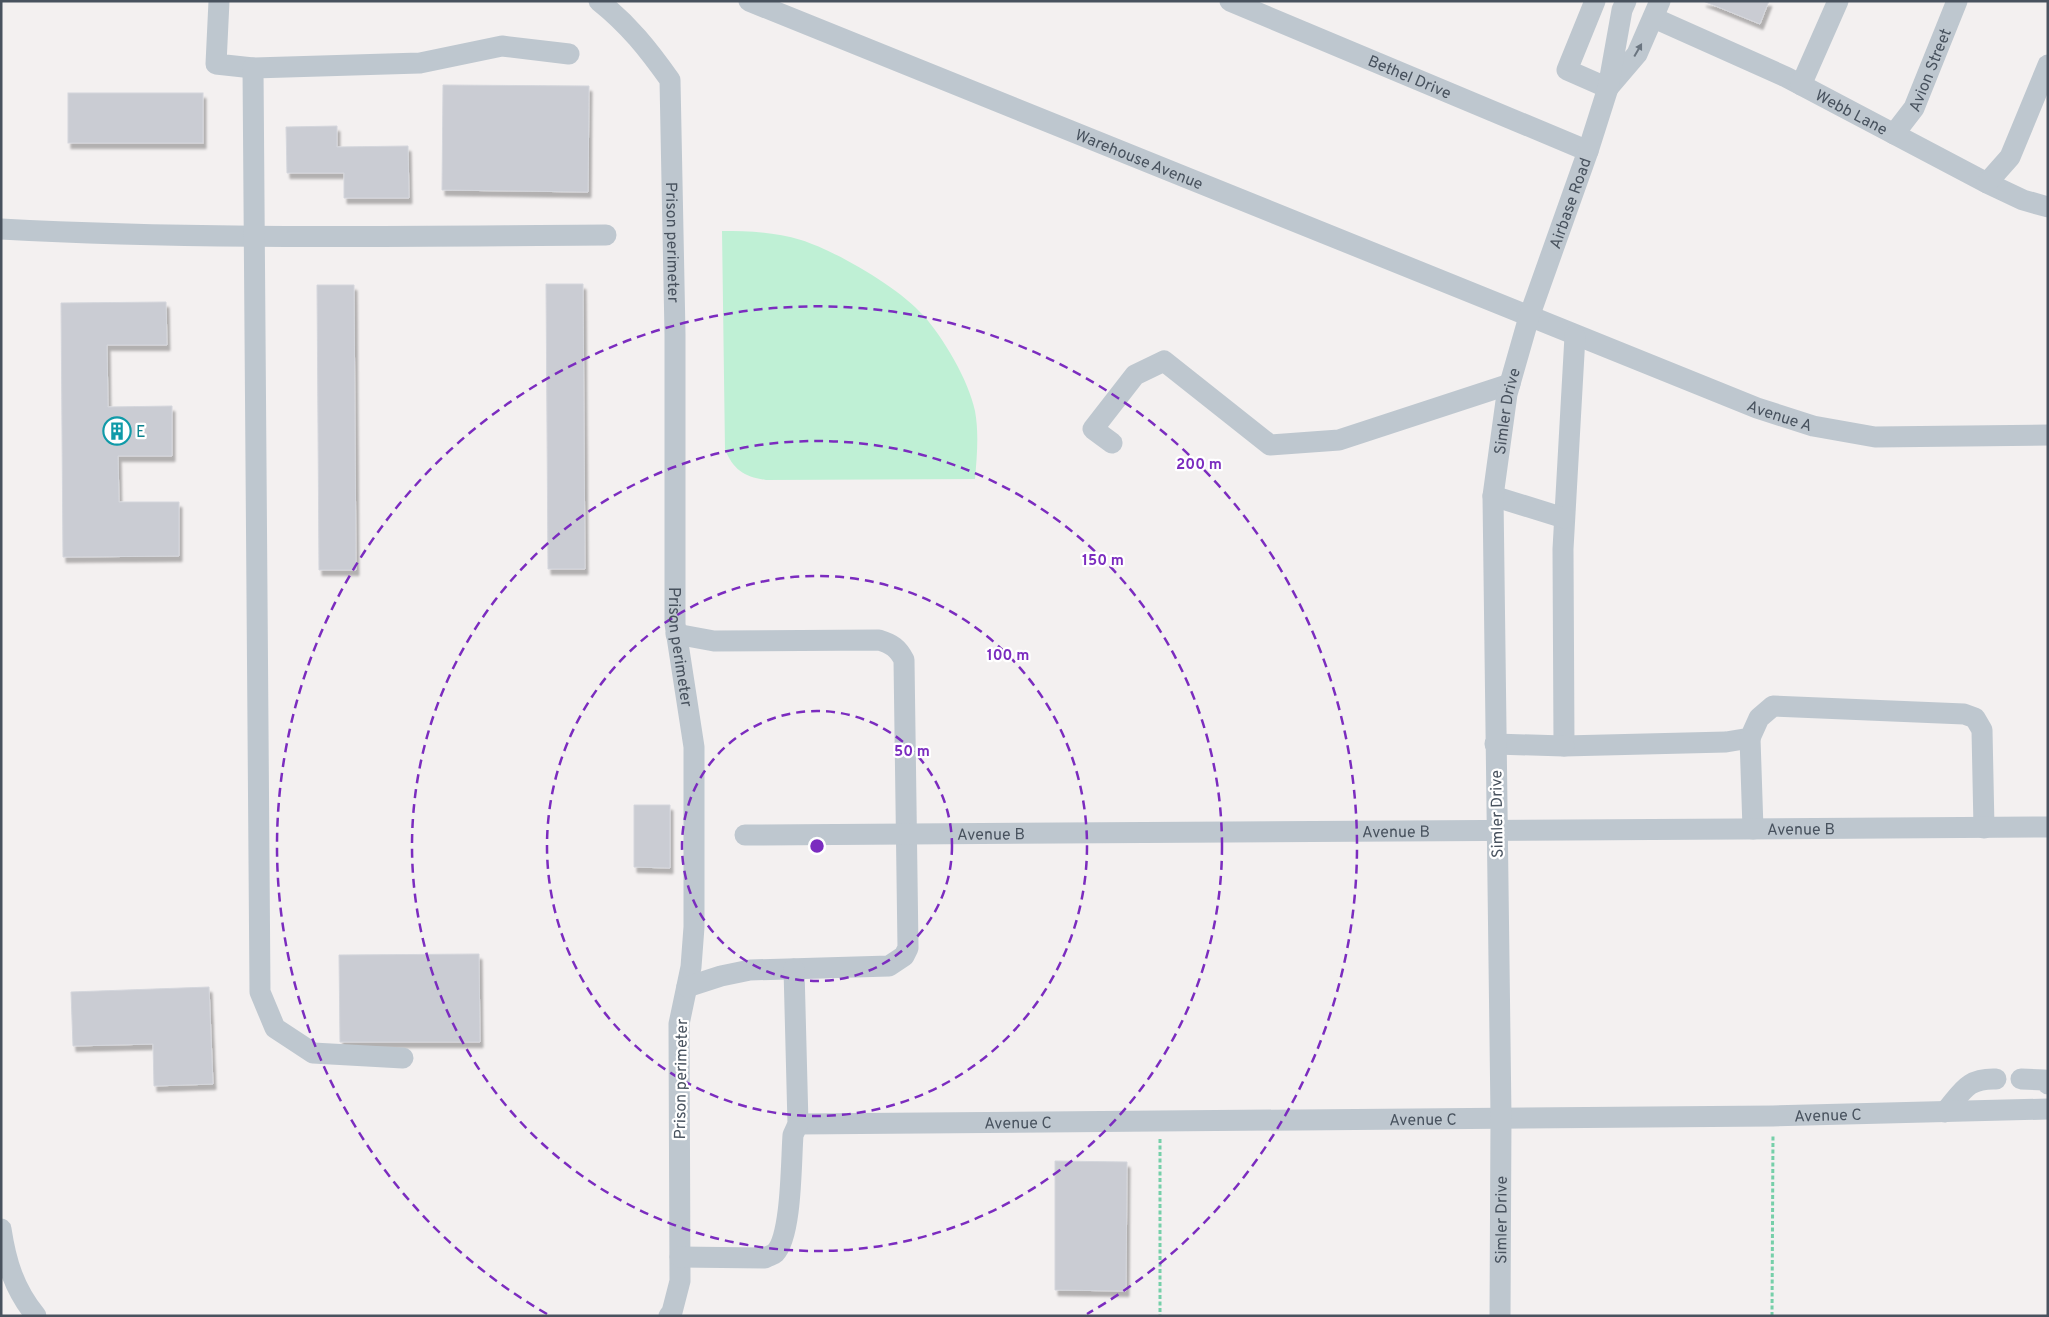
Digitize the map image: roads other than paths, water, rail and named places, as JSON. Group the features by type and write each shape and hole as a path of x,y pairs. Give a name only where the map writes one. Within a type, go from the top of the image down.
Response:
{"street":[{"path":"219,1 216,64 253,68 420,63 502,46 569,54"},
{"name":"Prison perimeter","path":"599,1 622,19 670,80 674,334 675,624 694,747 694,927 691,967 679,1024 680,1281 672,1312 669,1316"},
{"name":"Warehouse Avenue","path":"749,1 1529,317"},
{"name":"Bethel Drive","path":"1230,1 1588,151"},
{"path":"1594,1 1567,70 1608,88"},
{"name":"Airbase Road","path":"1529,317 1588,151 1608,88 1622,10 1626,1"},
{"path":"1801,85 1838,1"},
{"name":"Avion Street","path":"1894,134 1914,108 1957,1"},
{"name":"Airbase Road","path":"1608,88 1637,54 1657,10"},
{"name":"Webb Lane","path":"1657,10 1950,165 2023,200 2048,207"},
{"path":"1987,183 2010,157 2048,65"},
{"path":"253,68 260,992 275,1028 313,1053 403,1058"},
{"path":"1,228 98,233 254,236 606,236"},
{"name":"Avenue A","path":"1529,317 1757,408 1813,426 1875,437 2048,436"},
{"name":"Simler Drive","path":"1500,1316 1501,1117 1493,496 1510,384 1529,317"},
{"path":"1564,746 1564,518 1575,336"},
{"path":"1112,443 1094,430 1135,376 1164,361 1270,445 1339,440 1510,384"},
{"path":"1493,496 1564,518"},
{"path":"676,634 714,641 879,640 891,644 900,651 904,660 908,948 904,956 889,966 750,970 721,976 687,987"},
{"path":"1753,829 1750,738 1759,718 1773,706 1964,714 1974,718 1982,730 1984,828"},
{"path":"1496,744 1564,746 1726,742 1750,738"},
{"name":"Avenue B","path":"745,835 2048,827"},
{"path":"680,1257 765,1258 775,1253 783,1240 787,1225 793,1135 798,1124 794,969"},
{"path":"1946,1112 1966,1087 1981,1078 1996,1079"},
{"path":"2021,1079 2044,1080 2048,1084"},
{"name":"Avenue C","path":"798,1124 1773,1116 2048,1109"},
{"path":"1,1229 5,1258 11,1276 24,1301 36,1316"}],"place":[{"name":"E","path":"117,431"}]}
